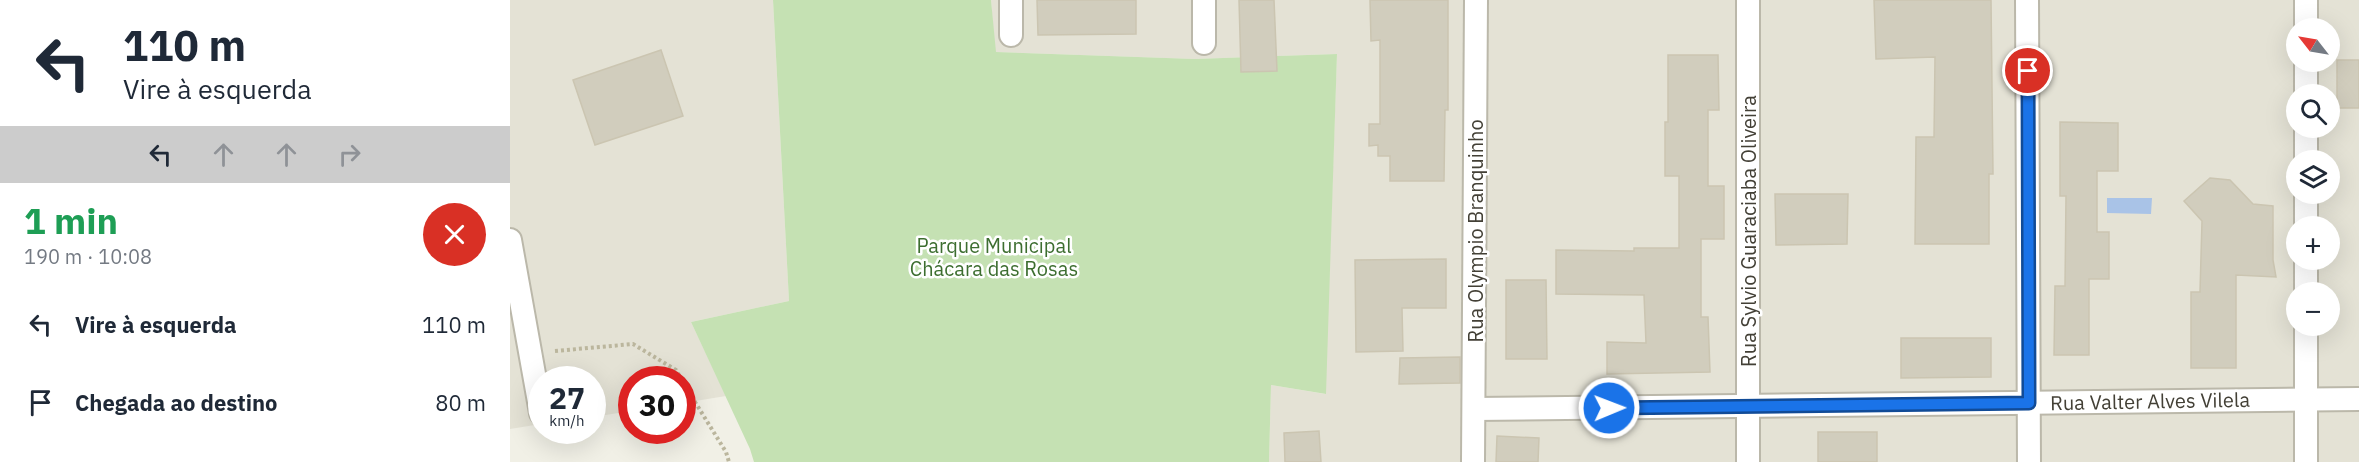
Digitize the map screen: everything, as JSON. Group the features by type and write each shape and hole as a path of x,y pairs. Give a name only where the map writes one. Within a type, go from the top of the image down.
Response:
{"street":[{"path":"1011,0 1011,35"},
{"path":"1204,0 1204,43"},
{"name":"Rua Olympio Branquinho","path":"1473,462 1476,0"},
{"name":"Rua Sylvio Guaraciaba Oliveira","path":"1748,0 1748,462"},
{"path":"2027,0 2029,462"},
{"path":"2306,0 2306,18"},
{"path":"510,240 533,366"},
{"path":"2306,336 2306,462"},
{"name":"Rua Valter Alves Vilela","path":"1474,409 2359,399"}],"path":[{"path":"531,353 633,344 671,366"},
{"path":"696,403 726,452 729,462"}],"shaded area":[{"path":"510,0 773,0 789,301 691,322 726,396 696,401 696,366 618,366 618,413 606,415 606,366 528,366 528,426 510,429"},
{"path":"991,0 2359,0 2359,462 1269,462 1271,385 1325,394 1337,54 1195,59 995,52"}],"green space":[{"name":"Parque Municipal Chácara das Rosas","path":"773,0 991,0 996,52 1195,59 1337,54 1326,394 1271,385 1269,462 754,462 691,322 789,301"}],"water":[{"path":"2107,198 2152,198 2151,214 2107,213"}],"building":[{"path":"1037,0 1136,0 1136,34 1038,35"},
{"path":"1239,0 1274,0 1277,71 1241,72"},
{"path":"1370,0 1448,0 1448,110 1445,110 1444,181 1390,181 1390,156 1378,156 1378,145 1369,146 1369,124 1380,124 1380,40 1371,41"},
{"path":"1874,0 1991,0 1993,174 1989,174 1989,244 1915,244 1916,137 1934,137 1935,57 1876,59"},
{"path":"661,50 683,116 595,145 573,80"},
{"path":"1668,55 1718,55 1719,110 1708,110 1708,186 1724,186 1724,239 1701,239 1701,317 1708,317 1710,372 1607,374 1607,342 1646,343 1644,295 1556,294 1556,250 1634,251 1634,248 1679,248 1679,176 1665,176"},
{"path":"2340,60 2359,60 2359,108 2340,108 2340,84 2337,84"},
{"path":"2060,122 2118,123 2118,171 2097,171 2097,232 2109,232 2109,279 2089,279 2089,355 2054,355 2055,286 2065,286 2066,196 2060,196"},
{"path":"2210,178 2230,180 2253,204 2273,206 2273,260 2276,277 2236,275 2236,368 2191,368 2191,292 2200,292 2202,221 2184,201"},
{"path":"1775,194 1848,194 1847,244 1776,245"},
{"path":"1446,259 1446,308 1402,308 1403,351 1356,352 1355,260"},
{"path":"1506,280 1546,280 1547,359 1506,359"},
{"path":"1901,338 1991,338 1991,377 1901,378"},
{"path":"1460,357 1460,383 1399,384 1400,358"},
{"path":"1319,431 1321,462 1285,462 1284,433"},
{"path":"1818,432 1877,432 1877,462 1818,462"},
{"path":"1497,436 1539,438 1538,462 1496,462"}],"route":[{"path":"1609,408 2029,403 2028,71"}]}
